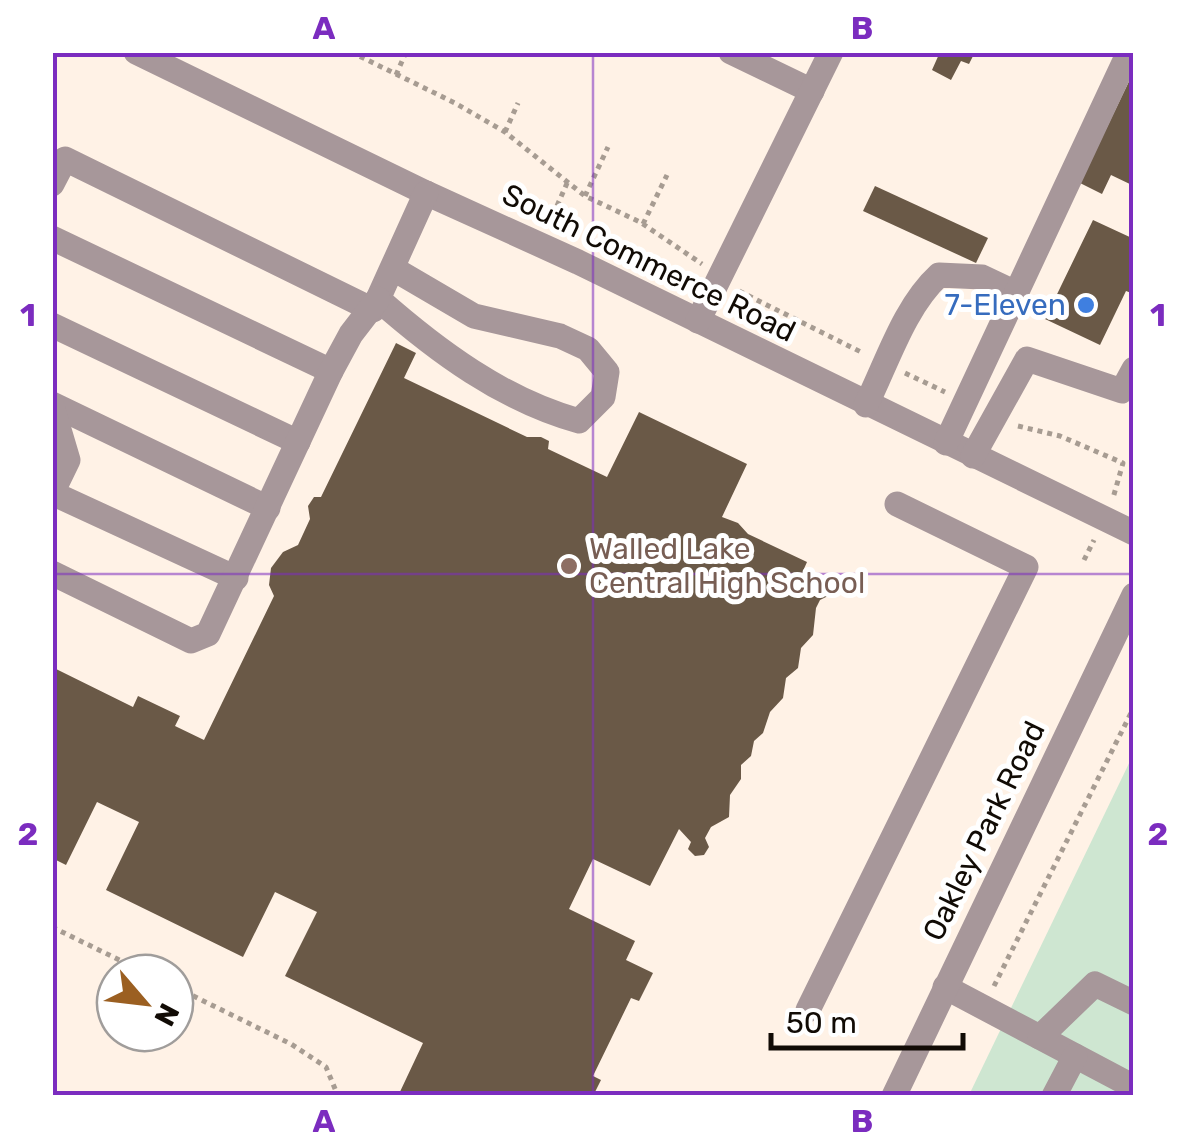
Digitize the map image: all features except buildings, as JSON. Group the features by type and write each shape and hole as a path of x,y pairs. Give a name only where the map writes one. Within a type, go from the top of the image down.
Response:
{"street":[{"name":"South Commerce Road","path":"136,52 1134,533"},
{"path":"731,52 812,91"},
{"path":"698,320 832,52"},
{"path":"946,443 1130,52"},
{"path":"52,184 64,159 375,304 477,376 550,413 580,421 602,397 607,372 588,349 560,336 474,316 392,268"},
{"path":"52,573 190,641 208,634 331,372 351,334 375,304 426,193"},
{"path":"52,238 331,372"},
{"path":"866,405 926,287 940,274 982,277 1016,293"},
{"path":"52,325 298,442"},
{"path":"973,456 1027,359 1122,391 1134,370"},
{"path":"52,405 268,508"},
{"path":"52,405 68,460 52,492 236,578"},
{"path":"808,1010 1026,567 897,504"},
{"name":"Oakley Park Road","path":"894,1096 1134,595"},
{"path":"1040,1037 1094,984 1134,1003"},
{"path":"945,987 1133,1091"},
{"path":"1054,1096 1075,1056"}],"path":[{"path":"350,52 504,132 585,196 643,224 772,310 965,402"},
{"path":"396,74 406,52"},
{"path":"504,132 518,103"},
{"path":"585,196 608,147"},
{"path":"643,224 667,175"},
{"path":"540,244 568,181"},
{"path":"996,416 1028,430 1092,447 1123,464 1123,473 1134,478"},
{"path":"984,1007 1134,707"},
{"path":"52,927 105,953"},
{"path":"195,997 291,1044 326,1067 338,1096"}],"green space":[{"path":"1133,755 1133,1095 969,1095"}],"place":[{"name":"7-Eleven","path":"1086,305"},
{"name":"Walled Lake Central High School","path":"569,566"}]}
